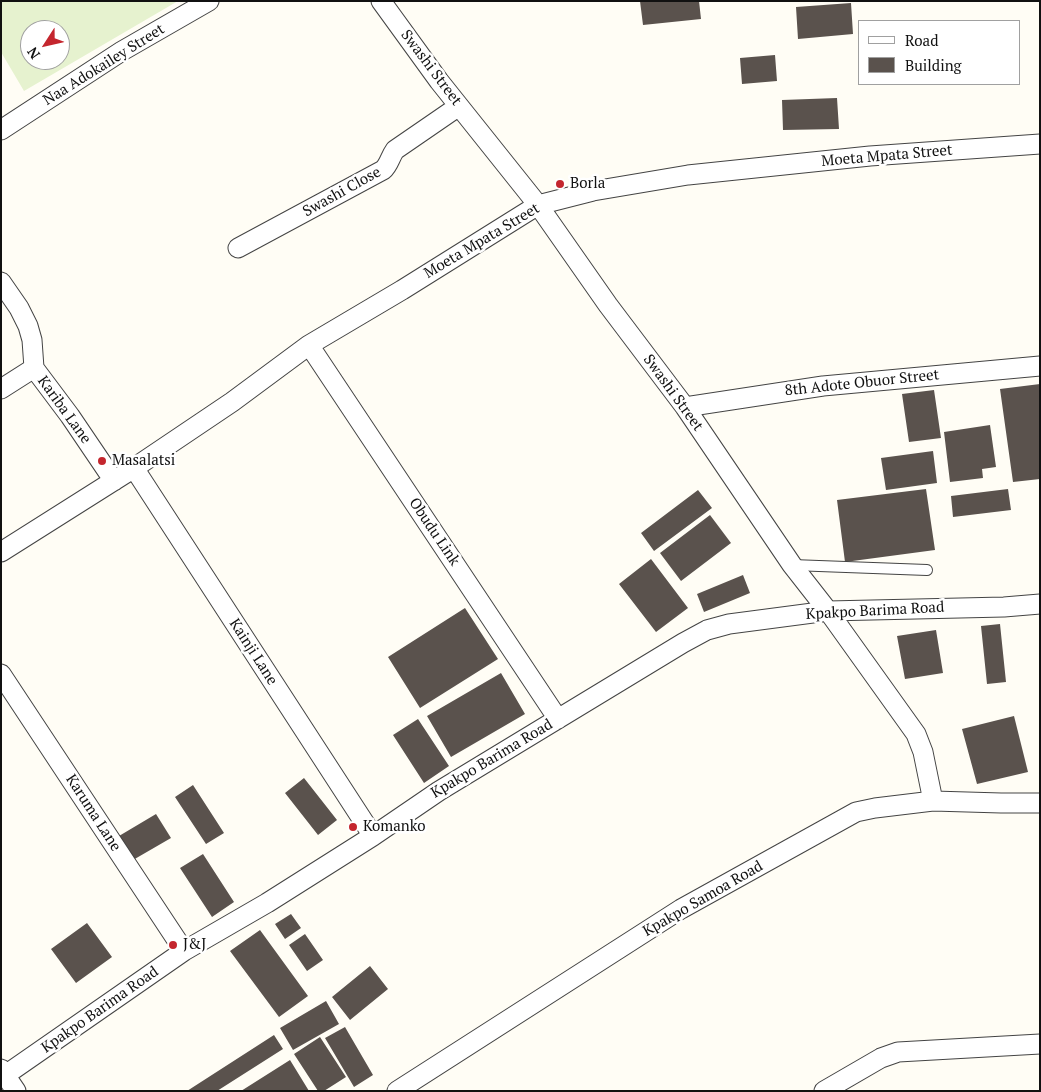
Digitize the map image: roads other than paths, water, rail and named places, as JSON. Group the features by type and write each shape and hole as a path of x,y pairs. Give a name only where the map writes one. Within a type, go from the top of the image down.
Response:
{"street":[{"name":"Naa Adokailey Street","path":"1,130 122,51 208,1"},
{"name":"Swashi Street","path":"381,1 459,106 538,205 608,305 685,407 792,564 916,734 923,752 933,801"},
{"name":"Swashi Close","path":"238,248 382,170 389,163 390,157 395,150 459,106"},
{"name":"Moeta Mpata Street","path":"1,552 134,468 232,402 309,346 538,205 593,191 688,175 870,156 1040,144"},
{"name":"Kariba Lane","path":"1,282 19,308 28,326 32,340 34,368 70,416 114,481"},
{"name":"Obudu Link","path":"309,346 558,719"},
{"name":"8th Adote Obuor Street","path":"685,407 823,386 1040,366"},
{"path":"1,389 34,368"},
{"name":"Kainji Lane","path":"134,468 373,836"},
{"name":"Kpakpo Barima Road","path":"3,1074 184,951 267,903 373,836 439,791 707,630 729,624 828,611 1004,607 1040,604"},
{"name":"Karuma Lane","path":"1,674 184,951"},
{"name":"Kpakpo Samoa Road","path":"397,1091 681,909 856,812 933,801 1040,803"},
{"path":"824,1091 882,1058 898,1052 1040,1044"},
{"path":"3,1074 16,1091"}],"lane":[{"path":"792,564 927,570"}],"place":[{"name":"Borla","path":"560,184"},
{"name":"Masalatsi","path":"102,461"},
{"name":"Komanko","path":"353,827"},
{"name":"J&J","path":"173,945"}]}
